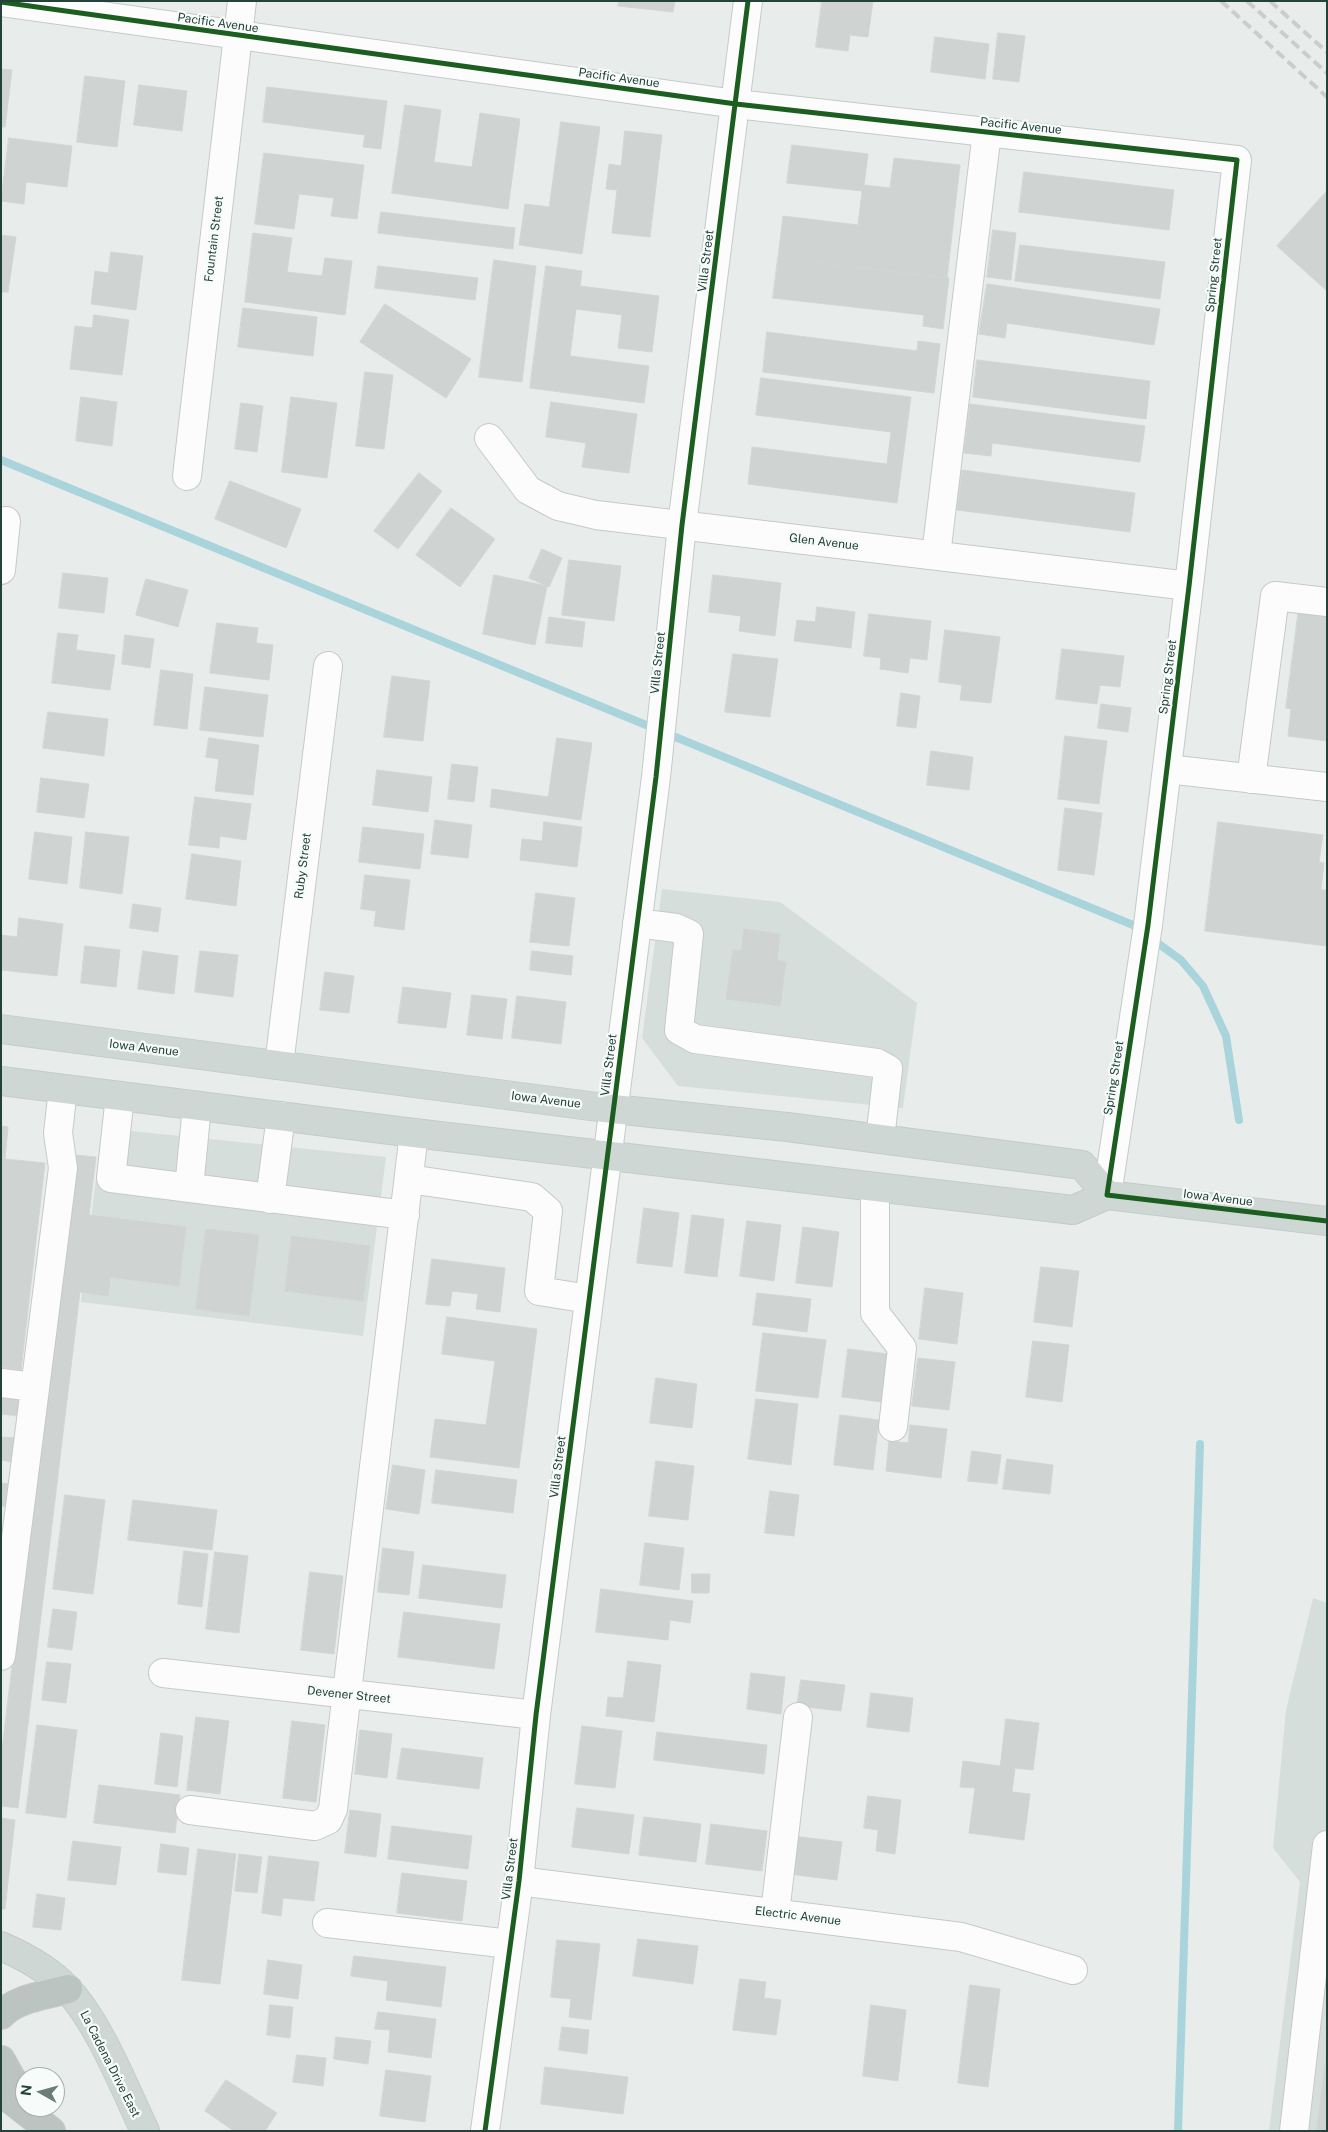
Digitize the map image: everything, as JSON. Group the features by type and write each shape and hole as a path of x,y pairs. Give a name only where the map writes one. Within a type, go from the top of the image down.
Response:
{"highway":[{"path":"1,2015 6,2010 22,2002 68,1989"},
{"path":"1,2060 15,2083"},
{"path":"1,2092 50,2131"},
{"path":"43,2117 54,2131"}],"main road":[{"name":"Iowa Avenue","path":"1,1029 613,1109 880,1139 1082,1165 1107,1195 1327,1221"},
{"path":"1,1081 414,1133 1073,1210 1107,1195"},
{"name":"La Cadena Drive East","path":"1,1946 40,1967 68,1989 82,2008 104,2046 145,2131"}],"street":[{"name":"Fountain Street","path":"187,476 242,1"},
{"name":"Villa Street","path":"485,2131 519,1881 536,1715 656,777 666,695 682,525 748,1"},
{"name":"Pacific Avenue","path":"1,2 736,104 1237,160"},
{"path":"936,556 987,132"},
{"name":"Spring Street","path":"1107,1195 1146,935 1167,769 1237,160"},
{"name":"Glen Avenue","path":"489,438 528,490 558,506 596,515 1189,586"},
{"path":"1,570 6,521"},
{"path":"1251,779 1274,596 1327,602"},
{"name":"Ruby Street","path":"279,1065 328,666"},
{"path":"1167,769 1327,787"},
{"path":"637,923 676,928 689,934 679,1030 695,1039 877,1063 888,1069 880,1139"},
{"path":"1,1656 63,1168 58,1133 63,1088"},
{"path":"120,1096 111,1178 404,1215"},
{"path":"189,1188 198,1106"},
{"path":"270,1199 281,1116"},
{"path":"190,1810 309,1826 328,1820 333,1809 414,1133"},
{"path":"409,1179 532,1197 548,1211 539,1291 589,1299"},
{"path":"875,1187 876,1313 902,1348 893,1427"},
{"path":"1,1382 35,1387"},
{"name":"Devener Street","path":"163,1673 536,1715"},
{"path":"774,1913 798,1717"},
{"path":"1294,2131 1327,1845"},
{"name":"Electric Avenue","path":"519,1881 961,1937 1073,1970"},
{"path":"327,1922 510,1944"}],"shaded area":[{"path":"662,889 780,902 917,1003 903,1108 678,1086 642,1038"},
{"path":"102,1128 386,1157 363,1336 81,1302"},
{"path":"1313,1598 1327,1603 1327,2131 1269,2131 1300,1882 1273,1848 1286,1710"}],"building":[{"path":"619,1 675,1 673,12 618,6"},
{"path":"822,1 873,1 868,37 850,35 848,51 816,47"},
{"path":"998,33 1025,36 1019,82 993,79"},
{"path":"935,37 989,44 985,79 931,72"},
{"path":"1,69 12,70 5,127 1,127"},
{"path":"85,76 125,81 117,147 77,142"},
{"path":"139,85 187,91 182,131 134,125"},
{"path":"267,87 387,101 381,149 363,147 365,135 263,122"},
{"path":"405,105 441,110 434,162 472,167 480,113 520,119 508,209 392,193"},
{"path":"561,122 600,127 582,254 519,245 525,204 549,207"},
{"path":"625,131 662,135 650,237 612,233 617,190 606,189 609,164 621,166"},
{"path":"9,138 72,146 67,187 26,182 24,204 1,201"},
{"path":"792,145 868,154 864,185 890,188 894,158 960,165 947,278 778,258 783,216 858,225 862,191 787,183"},
{"path":"264,153 364,165 357,219 331,216 334,198 299,194 294,229 255,224"},
{"path":"1024,172 1174,190 1169,230 1019,212"},
{"path":"1327,191 1327,291 1277,246"},
{"path":"381,212 515,228 513,249 378,233"},
{"path":"993,230 1016,233 1011,280 987,277"},
{"path":"253,233 292,238 287,272 322,276 325,258 352,261 345,315 245,302"},
{"path":"1,235 16,237 8,292 1,292"},
{"path":"1020,245 1165,262 1160,299 1015,281"},
{"path":"111,252 143,256 136,310 91,304 95,271 108,273"},
{"path":"778,258 949,278 943,329 923,326 924,315 773,298"},
{"path":"494,260 536,266 522,382 479,377"},
{"path":"378,266 478,278 475,300 375,288"},
{"path":"546,266 582,271 580,286 659,296 652,352 618,348 622,315 576,309 570,356 649,366 644,403 530,388"},
{"path":"987,284 1160,309 1154,345 1007,323 1005,338 979,334"},
{"path":"385,304 471,359 446,398 360,342"},
{"path":"243,308 317,317 313,356 238,347"},
{"path":"94,315 129,320 122,375 70,369 75,326 92,328"},
{"path":"767,332 917,351 918,341 940,344 934,393 763,372"},
{"path":"977,360 1150,381 1146,419 973,397"},
{"path":"365,372 393,375 384,449 356,446"},
{"path":"761,378 911,397 897,503 748,484 752,447 887,464 891,432 756,415"},
{"path":"81,397 117,402 112,446 76,441"},
{"path":"291,397 337,403 327,478 282,472"},
{"path":"551,402 637,414 629,473 582,467 586,443 546,437"},
{"path":"241,403 263,406 257,452 235,449"},
{"path":"970,404 1145,426 1140,462 992,443 991,456 964,453"},
{"path":"962,470 1135,493 1130,532 957,510"},
{"path":"419,473 442,491 398,549 374,531"},
{"path":"230,481 301,509 286,548 215,519"},
{"path":"451,508 495,539 460,587 416,555"},
{"path":"542,549 562,558 549,587 529,578"},
{"path":"569,560 621,566 614,621 562,615"},
{"path":"63,573 108,578 104,613 59,608"},
{"path":"494,575 547,586 535,645 483,634"},
{"path":"713,575 781,583 775,636 739,631 741,616 709,612"},
{"path":"146,579 188,590 178,627 136,615"},
{"path":"817,607 855,612 851,648 794,641 797,620 815,622"},
{"path":"1299,608 1327,611 1327,741 1288,736 1291,709 1286,708"},
{"path":"869,614 931,621 927,660 910,658 908,673 880,669 881,658 864,656"},
{"path":"549,617 585,622 582,647 546,643"},
{"path":"217,623 258,628 256,643 273,645 269,680 210,673"},
{"path":"945,630 1000,637 991,703 960,700 962,685 939,682"},
{"path":"58,633 78,635 76,650 115,655 110,690 52,683"},
{"path":"125,635 154,639 150,668 122,664"},
{"path":"1062,649 1124,656 1120,687 1100,685 1097,704 1056,699"},
{"path":"733,654 778,659 770,717 725,712"},
{"path":"161,670 193,674 187,729 154,725"},
{"path":"392,676 430,681 423,741 384,737"},
{"path":"205,687 268,695 263,737 200,730"},
{"path":"901,693 920,696 916,728 897,726"},
{"path":"1101,704 1131,708 1128,732 1098,728"},
{"path":"48,712 108,719 104,756 43,748"},
{"path":"1065,736 1107,741 1099,804 1058,799"},
{"path":"209,738 259,745 253,795 215,791 219,759 206,757"},
{"path":"557,738 592,743 581,820 490,807 492,789 548,797"},
{"path":"931,751 973,757 969,790 927,785"},
{"path":"452,764 478,767 474,802 448,799"},
{"path":"377,770 432,777 428,812 373,805"},
{"path":"41,778 89,784 84,818 37,812"},
{"path":"195,797 251,804 246,840 220,836 219,848 189,845"},
{"path":"1065,808 1102,813 1094,875 1058,870"},
{"path":"435,820 472,825 468,858 431,854"},
{"path":"544,822 582,827 577,867 520,860 522,839 542,841"},
{"path":"1218,822 1323,835 1319,862 1324,863 1321,890 1327,890 1327,946 1205,931"},
{"path":"363,827 424,834 420,869 359,862"},
{"path":"35,832 72,837 67,884 29,879"},
{"path":"86,832 129,837 122,894 80,888"},
{"path":"192,854 241,861 236,906 186,899"},
{"path":"365,875 410,880 404,930 374,926 376,911 361,909"},
{"path":"536,893 575,898 569,946 530,942"},
{"path":"133,904 161,908 158,932 130,928"},
{"path":"19,918 63,924 57,976 1,970 1,935 17,937"},
{"path":"744,929 780,934 777,960 786,962 780,1006 726,999 733,950 741,951"},
{"path":"85,946 120,950 116,987 81,983"},
{"path":"143,951 178,956 174,994 138,989"},
{"path":"200,951 238,955 233,997 195,992"},
{"path":"532,951 573,956 571,975 530,970"},
{"path":"325,972 354,976 349,1013 320,1010"},
{"path":"403,987 451,993 446,1028 398,1023"},
{"path":"472,995 507,999 502,1039 467,1035"},
{"path":"517,996 566,1002 561,1044 512,1038"},
{"path":"1,1126 8,1127 5,1159 45,1163 21,1370 1,1367"},
{"path":"74,1155 96,1157 89,1215 186,1227 179,1286 110,1277 108,1296 80,1292 18,1808 1,1806 1,1758"},
{"path":"644,1208 679,1213 672,1267 637,1263"},
{"path":"692,1215 724,1219 717,1277 685,1273"},
{"path":"747,1221 781,1225 774,1281 740,1276"},
{"path":"803,1227 839,1232 832,1287 796,1283"},
{"path":"206,1229 259,1235 249,1316 196,1309"},
{"path":"292,1236 370,1246 363,1301 285,1291"},
{"path":"432,1259 505,1268 500,1312 476,1309 478,1294 452,1291 450,1306 426,1304"},
{"path":"1041,1267 1079,1271 1072,1327 1034,1322"},
{"path":"925,1288 963,1293 957,1344 919,1339"},
{"path":"757,1293 811,1299 807,1332 753,1325"},
{"path":"447,1317 537,1329 519,1468 430,1457 435,1419 486,1425 495,1361 442,1354"},
{"path":"763,1333 826,1340 818,1398 756,1391"},
{"path":"1033,1341 1069,1345 1062,1402 1026,1397"},
{"path":"848,1349 888,1354 882,1402 842,1397"},
{"path":"918,1358 955,1362 949,1410 912,1406"},
{"path":"656,1378 697,1384 692,1428 650,1423"},
{"path":"1,1391 21,1393 18,1416 1,1414"},
{"path":"756,1399 798,1404 791,1465 748,1459"},
{"path":"840,1415 879,1420 873,1470 834,1465"},
{"path":"910,1425 947,1429 941,1478 886,1471 889,1441 908,1443"},
{"path":"1,1437 16,1438 13,1462 1,1460"},
{"path":"972,1451 1001,1455 997,1484 968,1481"},
{"path":"1007,1459 1053,1465 1050,1494 1003,1489"},
{"path":"656,1461 694,1466 688,1520 649,1516"},
{"path":"393,1465 425,1470 419,1514 386,1509"},
{"path":"436,1470 517,1480 513,1513 432,1503"},
{"path":"1,1483 10,1484 7,1507 1,1506"},
{"path":"770,1491 799,1495 794,1536 765,1533"},
{"path":"65,1495 105,1500 93,1594 53,1589"},
{"path":"133,1500 217,1510 212,1550 128,1540"},
{"path":"645,1543 684,1548 679,1590 640,1585"},
{"path":"383,1548 414,1552 409,1595 378,1592"},
{"path":"184,1551 208,1554 202,1607 178,1604"},
{"path":"215,1552 248,1556 239,1633 206,1629"},
{"path":"423,1565 506,1575 502,1608 419,1598"},
{"path":"310,1572 343,1576 334,1654 301,1650"},
{"path":"692,1574 710,1574 709,1593 692,1593"},
{"path":"601,1589 693,1601 690,1623 670,1620 668,1640 596,1632"},
{"path":"53,1609 77,1612 72,1650 48,1647"},
{"path":"404,1612 500,1624 494,1669 398,1657"},
{"path":"628,1661 661,1665 654,1722 606,1716 608,1697 623,1698"},
{"path":"47,1662 71,1664 66,1703 42,1700"},
{"path":"751,1673 785,1677 781,1714 747,1709"},
{"path":"801,1680 845,1685 841,1711 797,1706"},
{"path":"871,1693 913,1698 909,1732 867,1727"},
{"path":"196,1717 229,1721 220,1794 187,1790"},
{"path":"1006,1719 1039,1723 1033,1770 1015,1768 1012,1792 1030,1794 1024,1840 969,1833 975,1788 960,1787 963,1761 1000,1766"},
{"path":"292,1721 325,1725 316,1802 283,1798"},
{"path":"37,1725 77,1730 66,1818 26,1813"},
{"path":"582,1726 622,1731 615,1788 575,1784"},
{"path":"360,1730 392,1734 387,1778 355,1774"},
{"path":"657,1732 767,1745 764,1774 654,1760"},
{"path":"161,1733 183,1736 177,1787 155,1784"},
{"path":"402,1748 483,1758 479,1789 397,1779"},
{"path":"99,1785 180,1795 175,1833 94,1823"},
{"path":"868,1796 901,1800 895,1854 876,1851 878,1830 864,1828"},
{"path":"577,1808 634,1815 629,1854 572,1847"},
{"path":"350,1810 381,1814 376,1857 345,1853"},
{"path":"644,1817 701,1824 696,1862 639,1855"},
{"path":"1,1818 15,1820 5,1909 1,1909"},
{"path":"711,1824 767,1831 762,1871 706,1864"},
{"path":"392,1826 472,1836 468,1869 388,1859"},
{"path":"785,1835 842,1842 837,1880 781,1873"},
{"path":"73,1841 121,1847 116,1885 68,1880"},
{"path":"161,1844 189,1848 186,1875 158,1872"},
{"path":"198,1849 236,1854 220,1984 182,1980"},
{"path":"239,1854 262,1857 257,1893 235,1891"},
{"path":"269,1856 319,1862 314,1901 283,1898 281,1916 262,1913"},
{"path":"402,1873 467,1881 462,1921 397,1913"},
{"path":"37,1894 65,1898 61,1930 33,1927"},
{"path":"638,1939 698,1946 693,1984 633,1976"},
{"path":"557,1940 600,1944 591,2020 569,2017 571,1999 551,1997"},
{"path":"354,1956 446,1967 441,2007 386,2000 388,1981 351,1976"},
{"path":"268,1960 302,1965 298,1999 264,1994"},
{"path":"740,1979 766,1982 764,1998 781,2000 776,2035 733,2030"},
{"path":"970,1985 1000,1989 988,2087 958,2083"},
{"path":"270,2005 293,2007 290,2038 267,2035"},
{"path":"871,2005 906,2010 898,2081 863,2076"},
{"path":"378,2012 436,2019 431,2058 388,2052 390,2030 375,2029"},
{"path":"562,2027 589,2030 587,2054 559,2050"},
{"path":"336,2037 371,2041 368,2064 334,2059"},
{"path":"1327,2050 1327,2131 1317,2131"},
{"path":"297,2055 326,2058 323,2086 293,2082"},
{"path":"545,2067 628,2077 623,2114 541,2104"},
{"path":"386,2070 431,2076 425,2122 380,2116"},
{"path":"226,2080 277,2113 265,2131 234,2131 205,2111"}],"waterway":[{"path":"1,460 1133,925 1141,931"},
{"path":"1152,939 1181,960 1203,986 1226,1036 1239,1120"},
{"path":"1178,2131 1200,1444"}],"railway":[{"path":"1221,1 1327,97"},
{"path":"1247,1 1327,73"},
{"path":"1270,1 1327,52"}],"cycle path":[{"path":"485,2131 519,1881 536,1715 656,777 682,525 748,1"},
{"path":"1,2 736,104 1237,160 1189,586 1148,925 1107,1195 1327,1221"}]}
